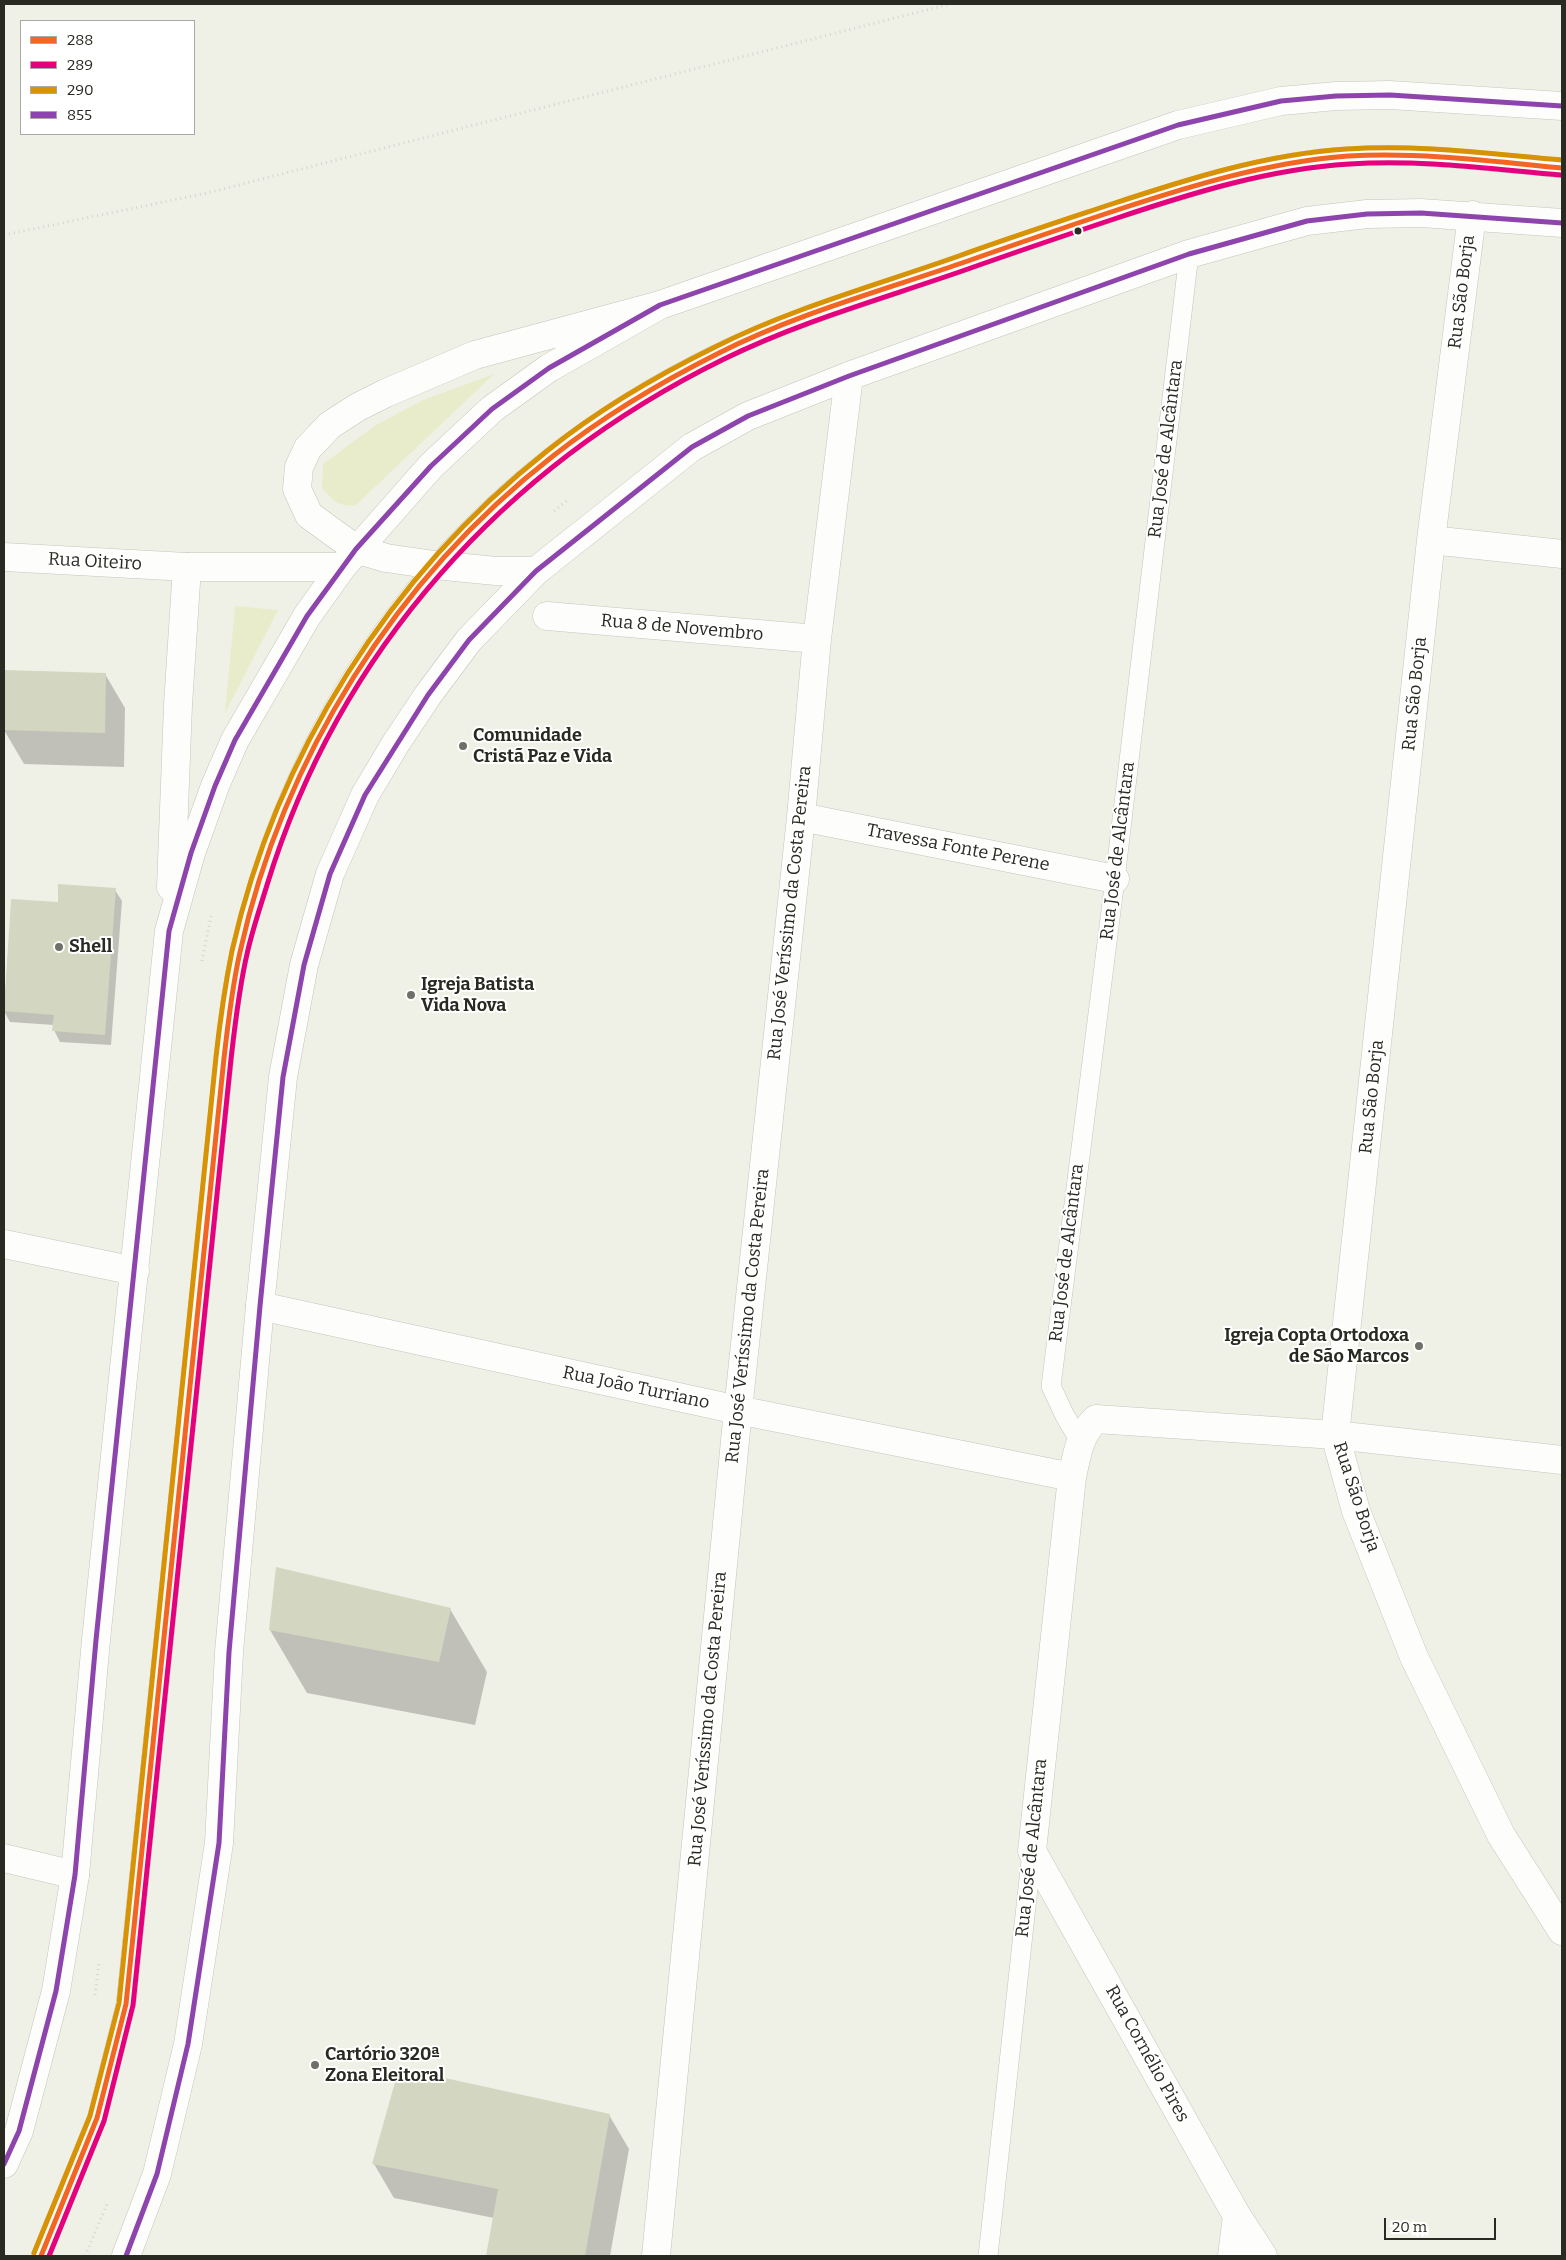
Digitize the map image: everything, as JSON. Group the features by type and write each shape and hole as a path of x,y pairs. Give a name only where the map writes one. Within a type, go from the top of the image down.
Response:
{"main road":[{"path":"536,571 496,571 386,558 349,558 309,515 297,489 299,467 308,448 330,425 358,407 474,355 660,305 1178,125 1282,101 1336,96 1390,95 1562,106"},
{"path":"126,2256 157,2174 188,2044 219,1843 229,1652 283,1077 304,965 330,874 366,795 396,743 469,640 536,571 692,447 748,416 849,376 1190,254 1307,221 1367,214 1421,213 1472,215 1562,223"},
{"name":"Rua São Borja","path":"1472,215 1431,540 1335,1436 1356,1511 1414,1657 1501,1836 1562,1931"},
{"path":"169,931 192,853 215,786 235,740 307,616 349,558 431,466 492,409 549,368 660,305"},
{"name":"Rua José Veríssimo da Costa Pereira","path":"656,2256 738,1410 801,817 817,639 849,376"},
{"path":"1431,540 1562,554"},
{"name":"Rua Oiteiro","path":"4,557 187,567 349,558"},
{"path":"4,2164 19,2131 56,1991 75,1875 96,1640 169,931 178,705 187,567"},
{"name":"Rua 8 de Novembro","path":"547,616 817,639"},
{"name":"Travessa Fonte Perene","path":"801,817 1115,879"},
{"path":"4,1244 135,1270"},
{"name":"Rua João Turriano","path":"260,1306 738,1410 1072,1477"},
{"name":"Rua José de Alcântara","path":"1032,1851 1072,1477 1080,1441 1087,1428 1096,1419 1335,1436"},
{"path":"1335,1436 1562,1460"},
{"name":"Rua Cornélio Pires","path":"1032,1851 1237,2216 1263,2256"},
{"path":"4,1858 75,1875"},
{"path":"1232,2256 1237,2216"}],"lane":[{"path":"41,2256 97,2118 126,2004 224,1050 229,1006 243,936 263,867 284,809 318,736 363,660 393,616 434,565 488,510 541,463 599,421 659,384 722,352 816,315 1075,224 1196,185 1258,171 1319,159 1378,156 1430,156 1562,168"},
{"name":"Rua José de Alcântara","path":"1080,1441 1065,1416 1051,1386 1115,879 1190,254"},
{"name":"Rua José de Alcântara","path":"988,2256 1032,1851"}],"path":[{"path":"4,235 207,193 950,4"},
{"path":"552,512 574,495"},
{"path":"201,970 213,907"},
{"path":"95,1996 100,1956"},
{"path":"85,2256 107,2203"}],"green space":[{"path":"494,374 356,505 341,504 322,488 323,464 376,425 423,400"},
{"path":"235,606 278,610 225,713"}],"building":[{"path":"4,670 106,673 105,733 4,730"},
{"name":"Shell","path":"58,884 116,888 105,1035 52,1031 54,1015 4,1011 11,899 58,902"},
{"path":"276,1567 451,1608 439,1662 269,1630"},
{"path":"399,2068 610,2114 585,2256 486,2256 498,2189 372,2164"}],"transit line":[{"name":"855","path":"4,2164 19,2131 56,1991 75,1875 96,1640 169,931 191,853 215,786 235,740 307,616 356,549 431,466 492,409 549,368 660,305 1178,125 1281,101 1336,96 1390,95 1562,106"},
{"name":"290","path":"34,2253 90,2116 119,2003 216,1057 232,951 252,878 278,808 310,739 347,674 390,612 438,554 490,500 566,436 628,394 671,370 774,320 1112,204 1198,177 1257,162 1317,152 1374,148 1455,150 1562,160"},
{"name":"288","path":"41,2256 97,2118 126,2004 224,1058 232,992 240,952 259,880 285,810 317,742 354,677 396,615 444,558 496,504 572,441 654,388 697,364 778,326 1057,230 1200,184 1259,169 1318,159 1375,155 1455,158 1562,168"},
{"name":"289","path":"49,2256 104,2121 133,2005 231,1059 244,967 267,885 298,799 338,719 385,644 440,574 502,511 570,454 644,403 724,359 783,333 1145,209 1202,191 1260,177 1319,167 1376,163 1455,165 1561,175"},
{"name":"855","path":"126,2256 157,2174 188,2044 219,1843 229,1652 260,1306 283,1077 304,965 330,874 365,795 428,695 469,640 536,571 692,447 748,416 849,376 1189,254 1307,221 1367,214 1421,213 1562,223"}],"place":[{"name":"Comunidade Cristã Paz e Vida","path":"463,746"},
{"name":"Shell","path":"59,947"},
{"name":"Igreja Batista Vida Nova","path":"411,995"},
{"name":"Igreja Copta Ortodoxa de São Marcos","path":"1419,1346"},
{"name":"Cartório 320ª Zona Eleitoral","path":"315,2065"}]}
